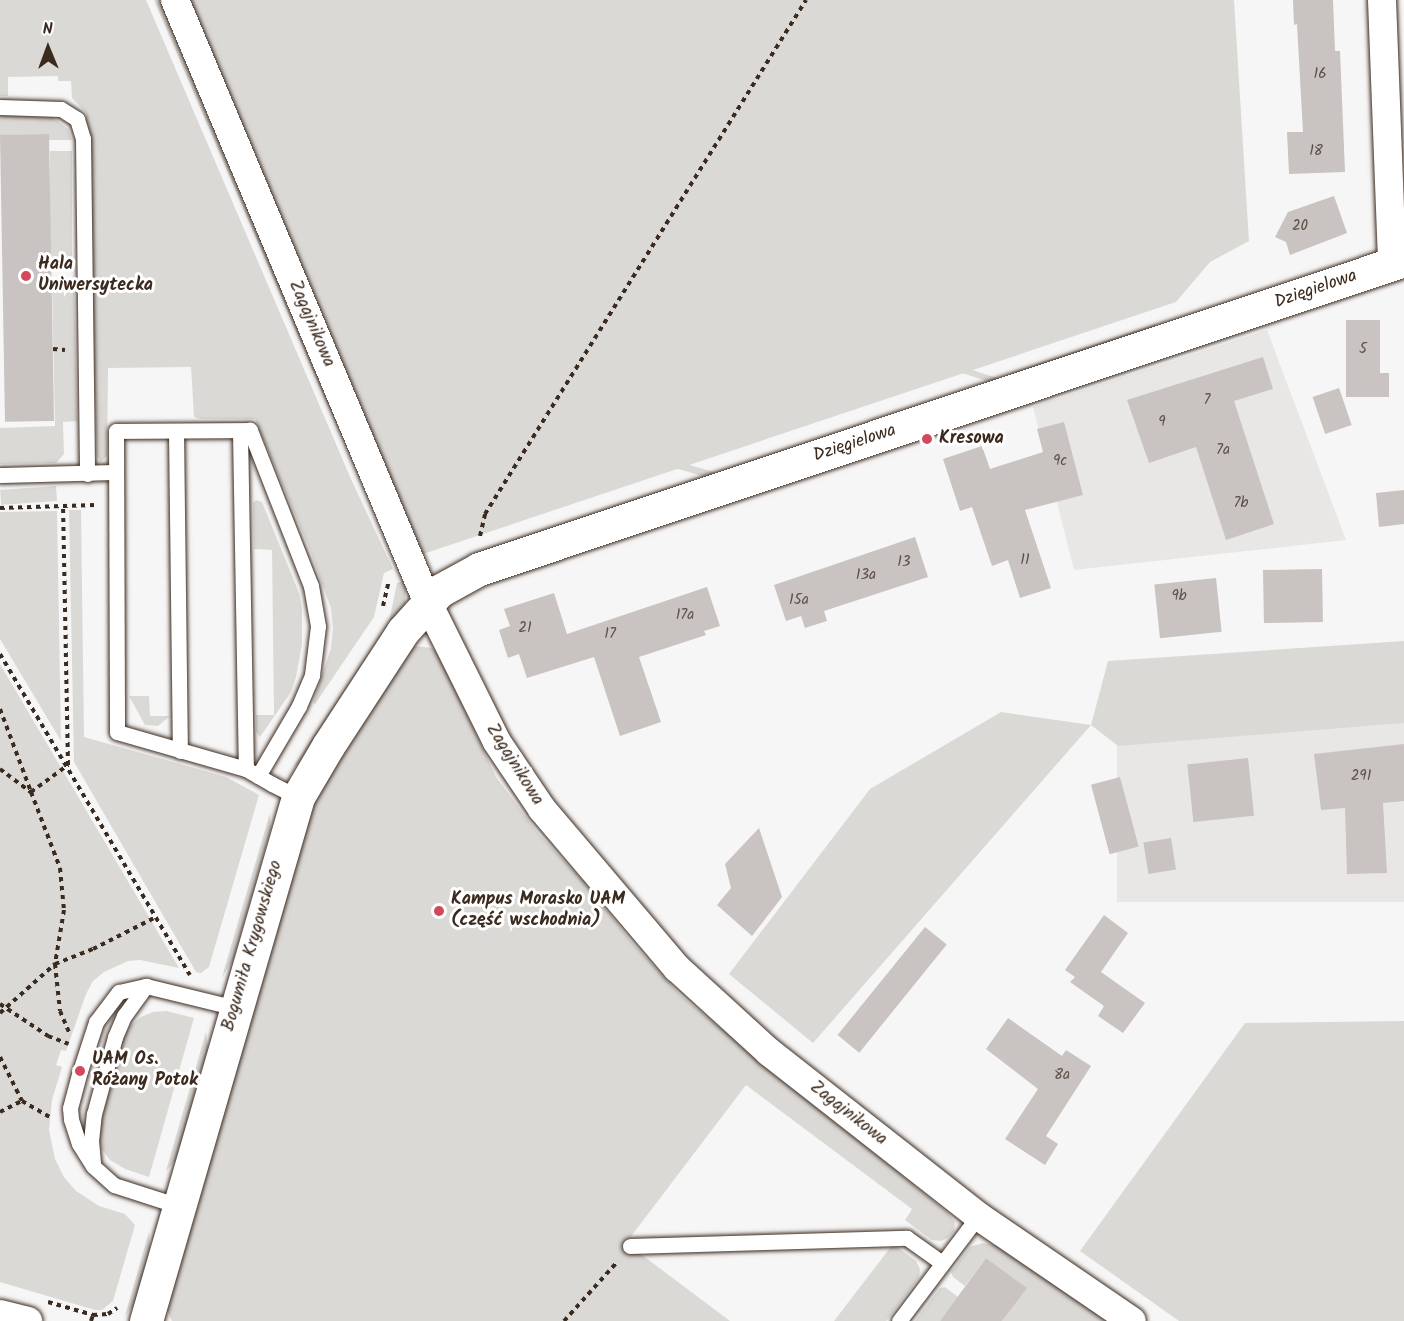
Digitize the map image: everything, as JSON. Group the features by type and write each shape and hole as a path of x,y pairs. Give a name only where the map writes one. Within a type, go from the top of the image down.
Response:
{"street":[{"name":"Zagajnikowa","path":"175,0 427,601 497,742 542,809 676,968 769,1052 978,1215 1132,1321"},
{"name":"Dzięgielowa","path":"427,601 452,582 479,569 1398,262 1382,0"},
{"name":"Bogumiła Krygowskiego","path":"146,1321 298,797 328,746 403,631 427,601"},
{"path":"0,1314 28,1321"}],"lane":[{"path":"0,107 61,109 77,118 83,139 87,474"},
{"path":"252,773 299,706 312,675 318,626 311,586 250,430 116,431 117,732 252,773 298,797"},
{"path":"176,431 180,751"},
{"path":"240,431 252,773"},
{"path":"0,476 116,472"},
{"path":"179,1206 114,1185 93,1167 79,1144 71,1119 70,1108 80,1071 96,1022 110,1000 119,992 146,986 236,1008"},
{"path":"93,1167 91,1141 103,1077 124,1016 146,986"},
{"path":"899,1321 978,1215"},
{"path":"630,1246 907,1238 942,1263"}],"path":[{"path":"479,542 485,514 806,0"},
{"path":"0,508 116,504"},
{"path":"63,506 68,765"},
{"path":"0,654 68,765 191,976 198,978"},
{"path":"0,709 60,868 64,910 55,964 60,1011 74,1045 48,1036 0,1004"},
{"path":"31,792 68,765"},
{"path":"0,769 31,792"},
{"path":"0,1013 55,964 93,949 156,917"},
{"path":"0,1057 22,1101 55,1121"},
{"path":"0,1112 22,1101"},
{"path":"564,1321 630,1246"}],"shaded area":[{"path":"0,0 146,0 351,479 393,569 384,573 374,617 315,704 313,703 331,648 333,628 331,608 310,550 255,419 194,417 191,367 108,368 107,456 101,462 97,456 86,113 72,98 71,81 58,81 58,76 8,77 8,96 0,96"},
{"path":"154,0 165,0 392,549 319,385"},
{"path":"188,0 1234,0 1249,241 1210,262 1176,302 423,554"},
{"path":"0,114 50,115 68,129 72,140 49,140 49,134 0,135"},
{"path":"50,151 72,151 72,268 50,268"},
{"path":"74,282 77,421 63,422 64,454 56,463 0,464 0,428 55,426 52,283"},
{"path":"739,294 997,378 995,384 737,300"},
{"path":"1156,324 1153,332 1017,377 1011,373"},
{"path":"1267,330 1346,540 1074,570 1033,407"},
{"path":"477,404 714,472 712,479 475,411"},
{"path":"56,486 57,501 1,505 0,490"},
{"path":"256,500 262,502 299,593 302,609 302,644 296,677 291,692 260,737 256,732 256,715 274,715 272,550 254,549 253,503"},
{"path":"69,510 81,510 84,737 226,777 259,795 209,967 201,973 196,972 74,762"},
{"path":"57,511 61,741 0,639 0,512"},
{"path":"406,580 405,603 298,764 293,767 389,622 397,583"},
{"path":"1404,641 1404,723 1118,746 1091,725 1108,661"},
{"name":"Kampus Morasko UAM (część wschodnia)","path":"415,646 432,648 439,654 496,777 537,832 584,882 630,940 680,995 947,1212 955,1222 954,1231 948,1238 941,1241 932,1240 905,1220 912,1209 746,1085 626,1243 730,1321 172,1321 166,1300 312,802 409,650"},
{"path":"0,664 179,968 140,960 128,961 104,972 93,981 86,994 66,1051 61,1050 56,1065 62,1067 52,1100 49,1130 55,1159 64,1177 76,1191 99,1206 125,1214 135,1225 113,1301 102,1310 95,1310 0,1282"},
{"path":"129,696 149,696 150,716 170,716 158,726 145,725"},
{"path":"1001,712 1091,725 813,1043 729,974 870,789"},
{"path":"1117,723 1404,723 1404,902 1117,902"},
{"path":"270,813 271,828 233,961 222,977"},
{"path":"167,1011 194,1018 149,1177 125,1169 110,1160 101,1148 98,1136 99,1121 123,1038 130,1026 141,1017 153,1012"},
{"path":"1404,1021 1404,1321 1179,1321 1080,1251 1245,1023"},
{"path":"206,1032 208,1048 176,1160 166,1171"},
{"path":"149,1232 150,1250 136,1302 125,1316"},
{"path":"983,1243 999,1246 1107,1321 1002,1321 1026,1288 986,1258 965,1286 953,1277 951,1272 970,1247"},
{"path":"893,1244 916,1261 920,1269 919,1277 886,1321 834,1321"},
{"path":"945,1287 958,1297 940,1321 915,1321 940,1288"}],"building":[{"path":"1293,0 1333,0 1335,51 1340,51 1345,172 1289,174 1287,132 1303,132 1297,24 1294,25"},
{"name":"Hala Uniwersytecka","path":"49,134 54,421 5,422 0,135"},
{"path":"1334,196 1347,233 1290,255 1286,242 1275,237 1288,212"},
{"path":"1346,320 1380,320 1380,373 1389,373 1389,397 1346,397"},
{"path":"1263,357 1273,389 1234,401 1274,524 1226,540 1196,447 1149,463 1127,400"},
{"path":"1339,388 1352,425 1325,434 1313,397"},
{"path":"1064,422 1083,495 1025,510 1051,588 1020,598 1008,560 992,566 972,507 960,511 943,459 982,446 990,469 1043,452 1037,429"},
{"path":"1404,490 1404,524 1379,527 1376,493"},
{"path":"915,537 928,577 824,611 827,621 805,628 801,616 786,621 774,585"},
{"path":"1322,569 1323,622 1264,623 1263,570"},
{"path":"1216,578 1222,632 1160,638 1154,584"},
{"path":"707,587 720,626 704,631 706,635 639,657 661,722 620,736 594,657 527,678 519,654 508,658 499,630 510,626 504,609 554,593 567,634"},
{"path":"1404,744 1404,801 1383,803 1387,873 1347,874 1345,808 1321,810 1314,754"},
{"path":"1248,758 1254,816 1193,822 1187,764"},
{"path":"1120,777 1139,847 1110,854 1091,785"},
{"path":"759,828 782,897 752,936 717,905 731,888 725,864"},
{"path":"1171,838 1176,870 1148,874 1143,842"},
{"path":"1104,915 1128,933 1101,972 1145,1003 1123,1033 1098,1016 1104,1006 1070,982 1075,977 1065,970"},
{"path":"925,927 947,945 859,1053 838,1035"},
{"path":"1008,1018 1062,1056 1066,1050 1091,1066 1046,1136 1058,1144 1045,1165 1005,1139 1038,1089 986,1049"},
{"path":"986,1258 1027,1288 1002,1321 940,1321"}],"place":[{"name":"Hala Uniwersytecka","path":"26,276"},
{"name":"Kresowa","path":"927,439"},
{"name":"Kampus Morasko UAM (część wschodnia)","path":"439,911"},
{"name":"UAM Os. Różany Potok","path":"80,1071"}]}
